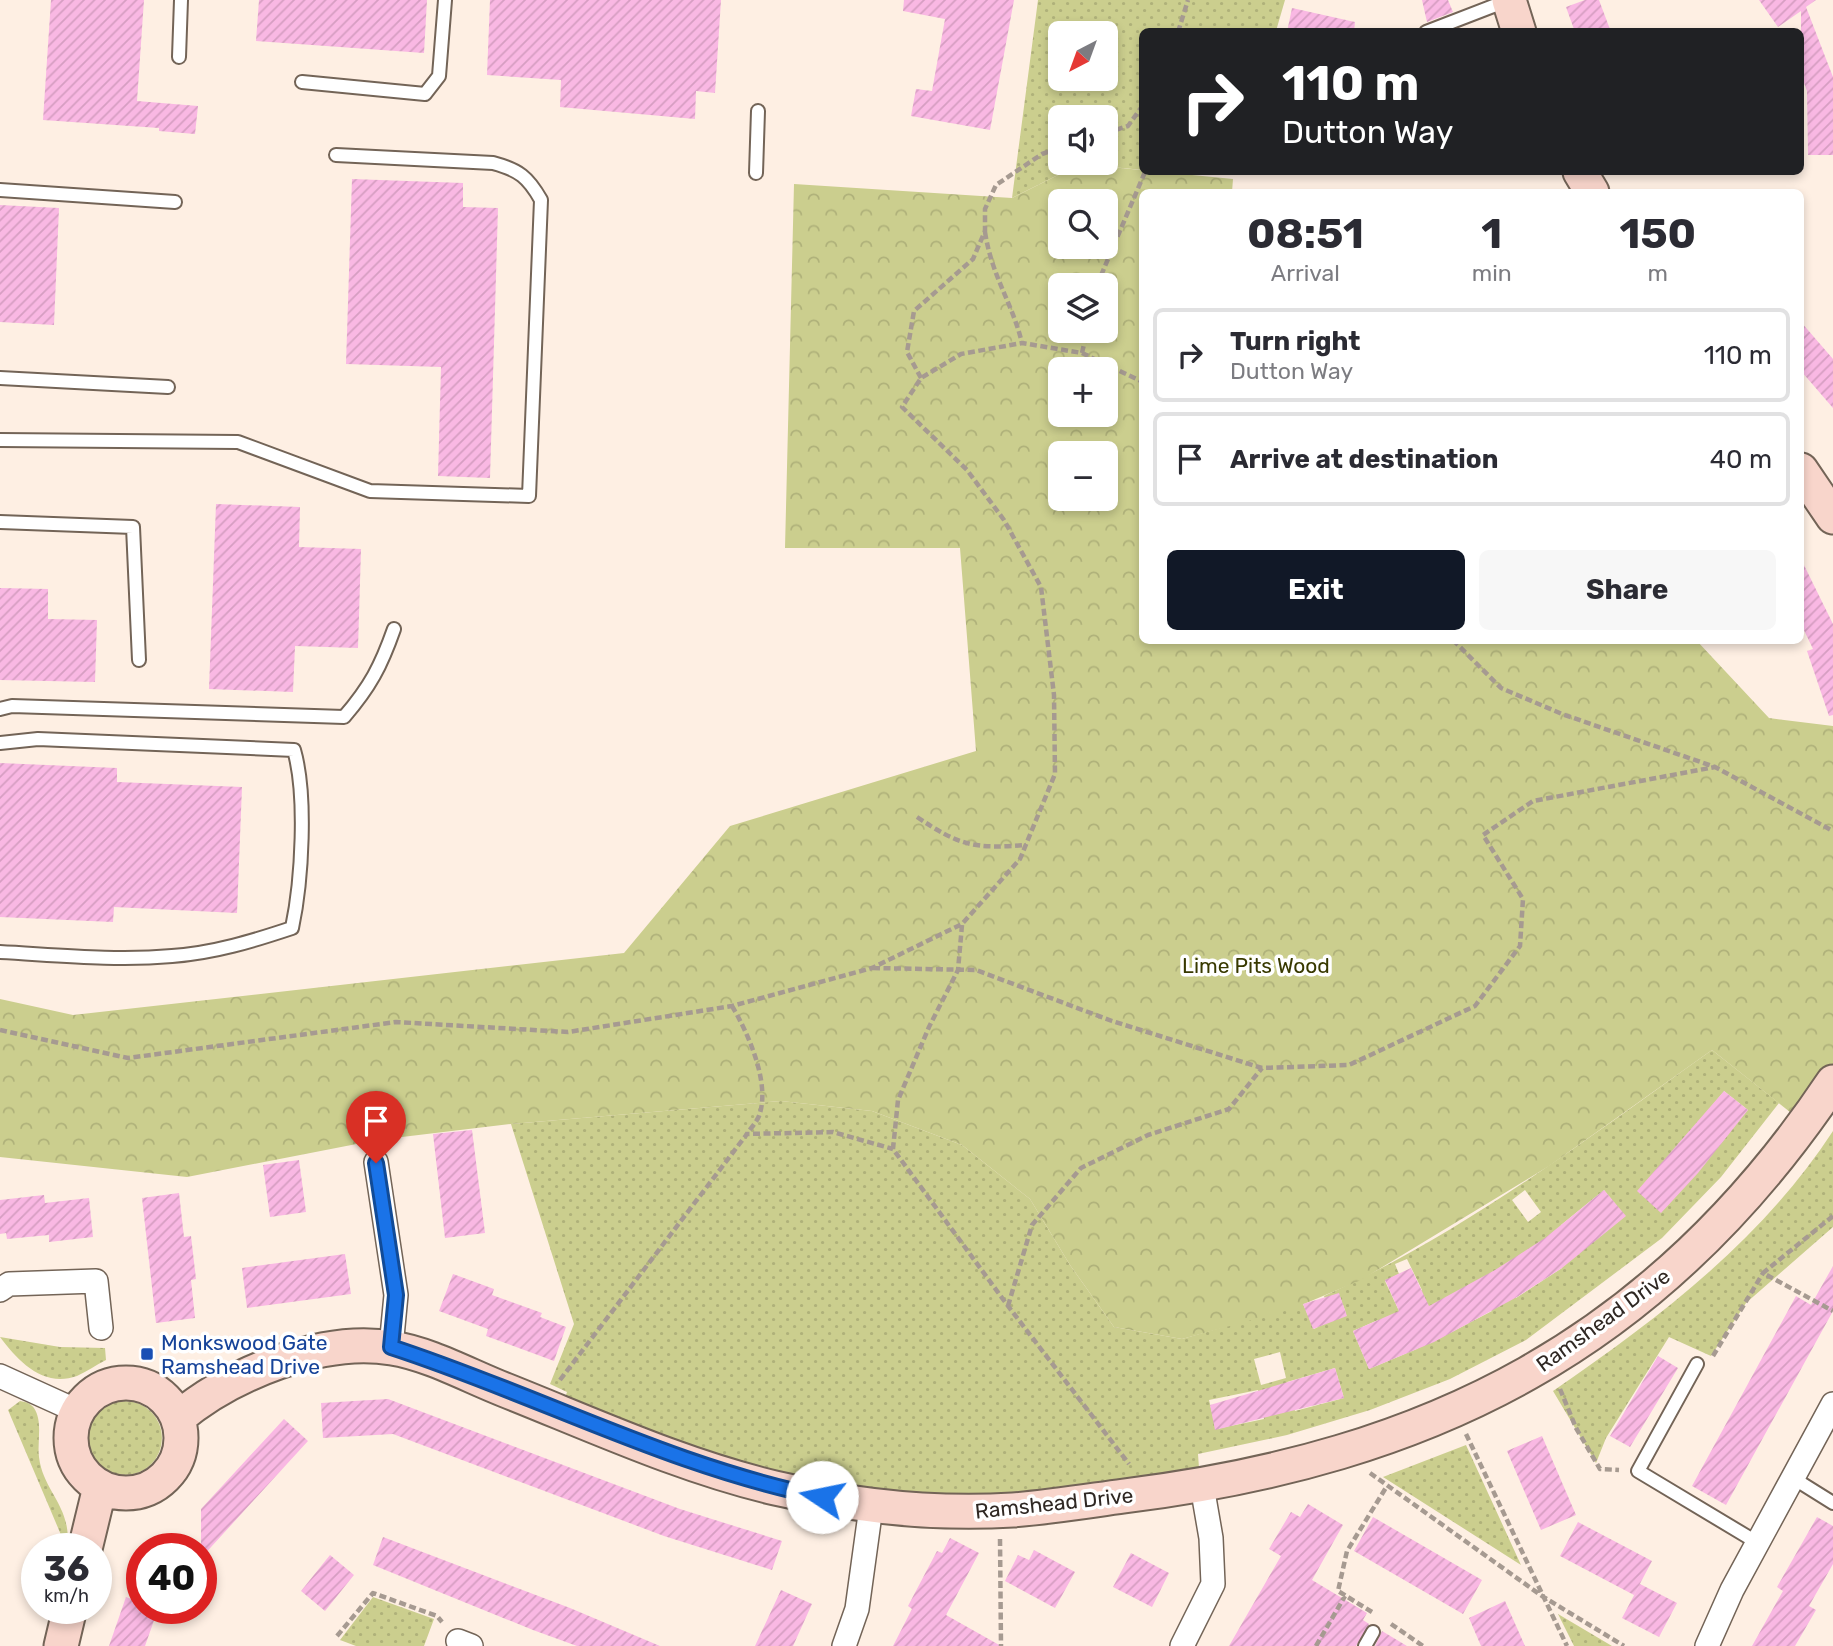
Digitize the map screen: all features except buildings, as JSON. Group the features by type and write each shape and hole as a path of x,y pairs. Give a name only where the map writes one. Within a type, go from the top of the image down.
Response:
{"street":[{"path":"1509,0 1518,28"},
{"path":"1804,474 1833,517"},
{"name":"Ramshead Drive","path":"178,1418 199,1400 226,1384 281,1360 338,1348 391,1347 676,1457 760,1484 872,1507 963,1512 999,1510 1202,1486 1342,1454 1493,1395 1540,1367 1621,1312 1717,1228 1797,1134 1833,1082"},
{"path":"376,1163 396,1295 391,1347"},
{"path":"0,1290 9,1284 96,1280 101,1328"},
{"path":"0,1376 77,1411"},
{"path":"127,1382 158,1392 178,1418 180,1450 165,1478 136,1493 121,1493 100,1487 82,1473 74,1460 71,1430 77,1411 96,1391 127,1382"},
{"path":"1707,1646 1758,1543 1833,1404"},
{"path":"1182,1646 1213,1584 1211,1538 1202,1486"},
{"path":"89,1533 100,1487"},
{"path":"844,1646 857,1609 872,1507"},
{"path":"61,1646 66,1624"}],"lane":[{"path":"179,57 181,0"},
{"path":"302,82 425,94 439,76 445,0"},
{"path":"1436,28 1509,0"},
{"path":"756,173 758,111"},
{"path":"0,440 238,442 329,473 370,491 529,496 541,200 533,186 515,169 493,163 336,155"},
{"path":"0,190 174,202"},
{"path":"0,378 168,387"},
{"path":"0,522 133,527 139,660"},
{"path":"0,709 12,706 344,717 366,691 381,667 394,629"},
{"path":"0,743 38,739 294,750 301,773 297,904 292,928 239,945 173,956 90,957 0,952"},
{"path":"1697,1364 1638,1471 1758,1543"},
{"path":"1793,1478 1833,1503"},
{"path":"1365,1646 1373,1632"}],"path":[{"path":"1179,28 1188,0"},
{"path":"1118,129 1128,126 1139,111"},
{"path":"1022,343 1016,318 999,289 989,256 985,209 996,185 1048,152"},
{"path":"1102,273 1144,175"},
{"path":"920,377 906,352 914,311 973,259 985,231"},
{"path":"0,1030 128,1058 396,1022 568,1032 732,1006 872,968 962,924 1020,859 1055,774 1054,695 1041,587 1004,520 967,470 902,407 920,377 961,354 1022,343 1082,353 1139,380"},
{"path":"1082,353 1084,343"},
{"path":"1457,644 1501,688 1562,715 1715,766 1833,831"},
{"path":"872,968 976,970 1112,1021 1262,1068 1349,1065 1475,1006 1520,946 1523,899 1483,835 1533,802 1715,766"},
{"path":"917,817 950,839 984,848 1026,845"},
{"path":"893,1149 898,1100 929,1027 958,970 962,924"},
{"path":"541,1404 746,1136 759,1115 760,1078 750,1035 732,1006"},
{"path":"1008,1306 1032,1225 1081,1168 1148,1135 1229,1110 1262,1068"},
{"path":"746,1136 833,1132 893,1149 1008,1306 1152,1493"},
{"path":"1697,1364 1712,1358 1763,1273 1833,1216"},
{"path":"1763,1273 1833,1311"},
{"path":"1540,1367 1562,1391 1576,1428 1600,1469"},
{"path":"1455,1411 1567,1646"},
{"path":"1342,1454 1542,1596 1624,1646"},
{"path":"1316,1646 1345,1596 1338,1591 1347,1551 1387,1486"},
{"path":"999,1510 1000,1646"},
{"path":"337,1636 373,1593 437,1616 464,1644"}],"green space":[{"path":"1038,0 1285,0 1277,28 1139,28 1139,170 1118,168 1118,105 1048,105 1048,175 1058,175 1012,198"},
{"name":"Lime Pits Wood","path":"1118,168 1139,170 1139,175 1192,175 1233,179 1232,189 1139,189 1139,644 1700,644 1769,718 1833,726 1833,1082 1805,1124 1712,1050 1549,1166 1361,1280 1292,1309 1182,1339 1114,1327 1070,1265 1030,1199 962,1145 872,1111 781,1101 511,1124 377,1140 187,1177 0,1157 0,999 73,1015 624,953 730,826 976,751 960,548 785,548 794,184 1012,198 1058,175 1118,175"},
{"path":"1712,1050 1779,1103 1721,1177 1662,1238 1526,1340 1450,1379 1370,1410 1287,1435 1198,1454 1199,1468 1014,1493 920,1495 874,1492 828,1485 728,1458 565,1398 567,1392 550,1384 574,1324 511,1124 781,1101 872,1111 962,1145 1030,1199 1070,1265 1114,1327 1182,1339 1303,1304 1314,1329 1346,1313 1339,1294 1325,1299 1324,1296 1376,1271 1476,1214 1572,1150","holes":["1724,1091 1748,1110 1690,1133","1525,1190 1541,1212 1528,1222 1512,1200","1604,1190 1625,1216 1582,1251 1561,1225","1407,1259 1422,1290 1410,1296 1399,1311 1385,1281 1399,1274 1395,1264","1562,1268 1516,1298 1498,1269","1476,1281 1492,1311 1444,1336","1378,1320 1381,1328 1419,1348 1369,1369 1353,1331","1280,1352 1286,1378 1261,1385 1254,1359","1335,1368 1344,1398 1295,1411 1287,1382","1258,1390 1264,1419 1216,1429 1209,1400"]},
{"path":"1833,1131 1833,1227 1746,1303 1711,1356 1669,1337 1606,1438 1596,1463 1553,1391 1631,1335 1706,1275 1774,1208 1805,1171"},
{"path":"0,1337 60,1347 105,1348 106,1360 77,1376 53,1378 32,1370"},
{"path":"20,1401 31,1405 37,1413 42,1469 62,1511 68,1533 60,1533 8,1410"},
{"path":"125,1401 139,1404 151,1412 159,1424 162,1438 159,1452 151,1464 139,1472 125,1475 111,1472 99,1464 91,1452 88,1438 91,1424 99,1412 111,1404"},
{"path":"1466,1445 1521,1565 1383,1477"},
{"path":"373,1597 434,1619 424,1646 356,1646 340,1640"},
{"path":"1558,1614 1612,1646 1574,1646"}],"place":[{"name":"Monkswood Gate Ramshead Drive","path":"147,1354"}],"route":[{"path":"376,1163 396,1295 391,1347 429,1359 676,1457 772,1487 822,1497"}]}
